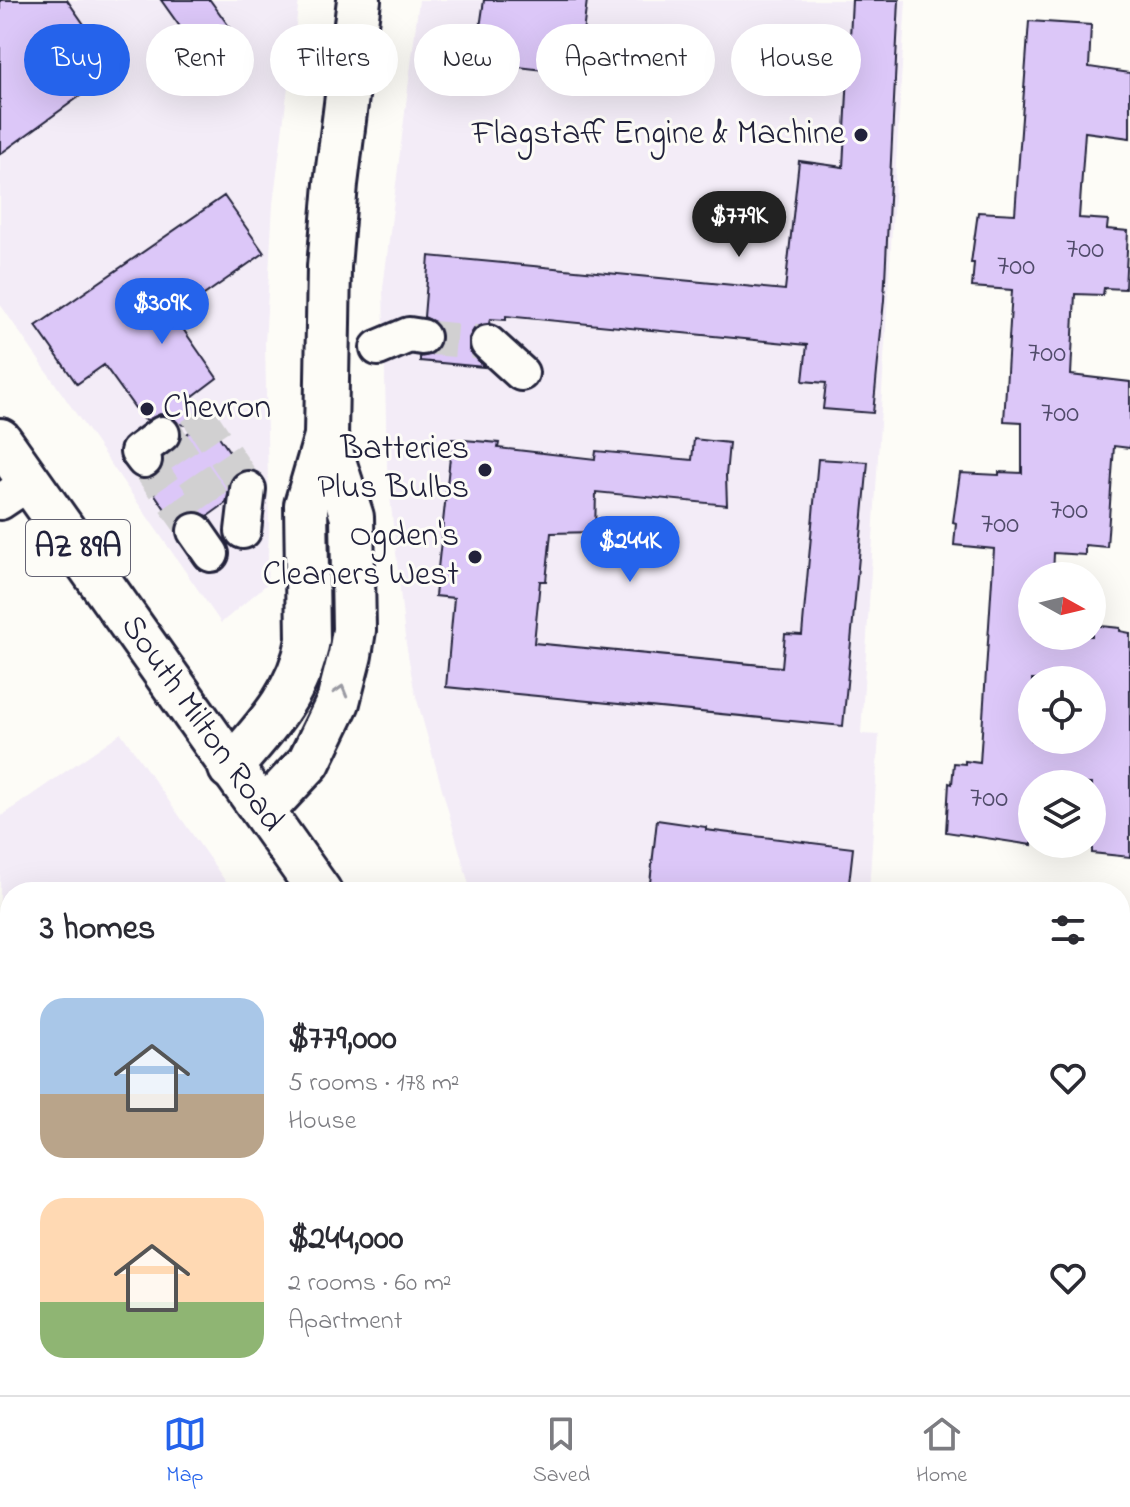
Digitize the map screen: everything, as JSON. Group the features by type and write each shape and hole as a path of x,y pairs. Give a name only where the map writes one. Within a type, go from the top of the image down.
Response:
{"main road":[{"path":"230,768 280,711 304,661 308,640 306,505 326,436 330,253 359,0"},
{"path":"263,811 309,762 338,702 350,655 354,630 352,517 326,436"},
{"name":"South Milton Road","path":"0,440 15,492 263,811 313,882"}],"street":[{"path":"378,348 409,335 422,337"},
{"path":"488,343 521,373"},
{"path":"220,533 248,489"}],"shaded area":[{"path":"0,0 299,0 296,24 270,24 270,96 287,96 273,204 265,344 269,528 267,584 221,623 0,304"},
{"path":"419,0 906,0 861,734 879,735 870,882 468,882 414,689 405,638 387,467 383,288 414,40 414,96 520,96 520,24 416,24"},
{"path":"121,733 226,882 0,882 0,817"}],"building":[{"path":"0,0 67,0 84,24 24,24 24,96 80,96 0,154"},
{"path":"161,0 210,0 227,24 178,24"},
{"path":"484,0 587,0 584,24 536,24 536,69 520,67 520,24 481,24"},
{"path":"852,0 899,0 884,300 873,413 823,409 826,383 803,381 807,345 506,316 506,320 490,319 489,324 474,329 469,338 469,350 484,367 420,361 420,357 437,350 442,339 435,322 424,317 429,256 785,290 799,161 843,167 847,96 861,96 861,24 851,24"},
{"path":"1029,21 1091,25 1089,67 1130,73 1130,138 1085,132 1079,218 1108,220 1107,229 1128,231 1125,289 1104,288 1103,295 1075,294 1071,375 1130,382 1130,448 1114,446 1107,547 1085,545 1085,555 1054,553 1054,562 1018,562 1018,650 1106,650 1106,626 1130,633 1130,857 1106,854 1106,770 1018,770 1018,843 946,832 949,783 952,784 954,763 980,763 994,549 954,545 956,523 953,522 960,473 1022,473 1022,422 1004,421 1012,290 972,287 974,263 971,263 978,212 1015,214"},
{"path":"224,196 264,253 174,316 217,378 192,397 242,470 232,478 226,503 208,516 194,511 184,514 176,525 145,480 157,475 163,467 164,458 175,449 181,438 197,427 179,424 171,416 160,414 143,419 104,365 77,384 36,326"},
{"path":"452,439 499,443 498,448 595,459 596,451 692,460 694,439 729,443 727,505 596,492 595,532 551,533 546,581 540,581 534,643 782,667 785,634 802,635 818,459 868,462 843,726 446,687 454,598 435,596"},
{"path":"657,820 706,827 706,830 853,848 849,882 650,882"}],"tunnel":[{"path":"422,337 488,343"},
{"path":"196,412 248,489"},
{"path":"165,432 220,511"},
{"path":"144,460 195,531"}],"place":[{"name":"Flagstaff Engine & Machine","path":"861,135"},
{"name":"Chevron","path":"147,409"},
{"name":"Batteries Plus Bulbs","path":"485,470"},
{"name":"Ogden's Cleaners West","path":"475,557"}]}
